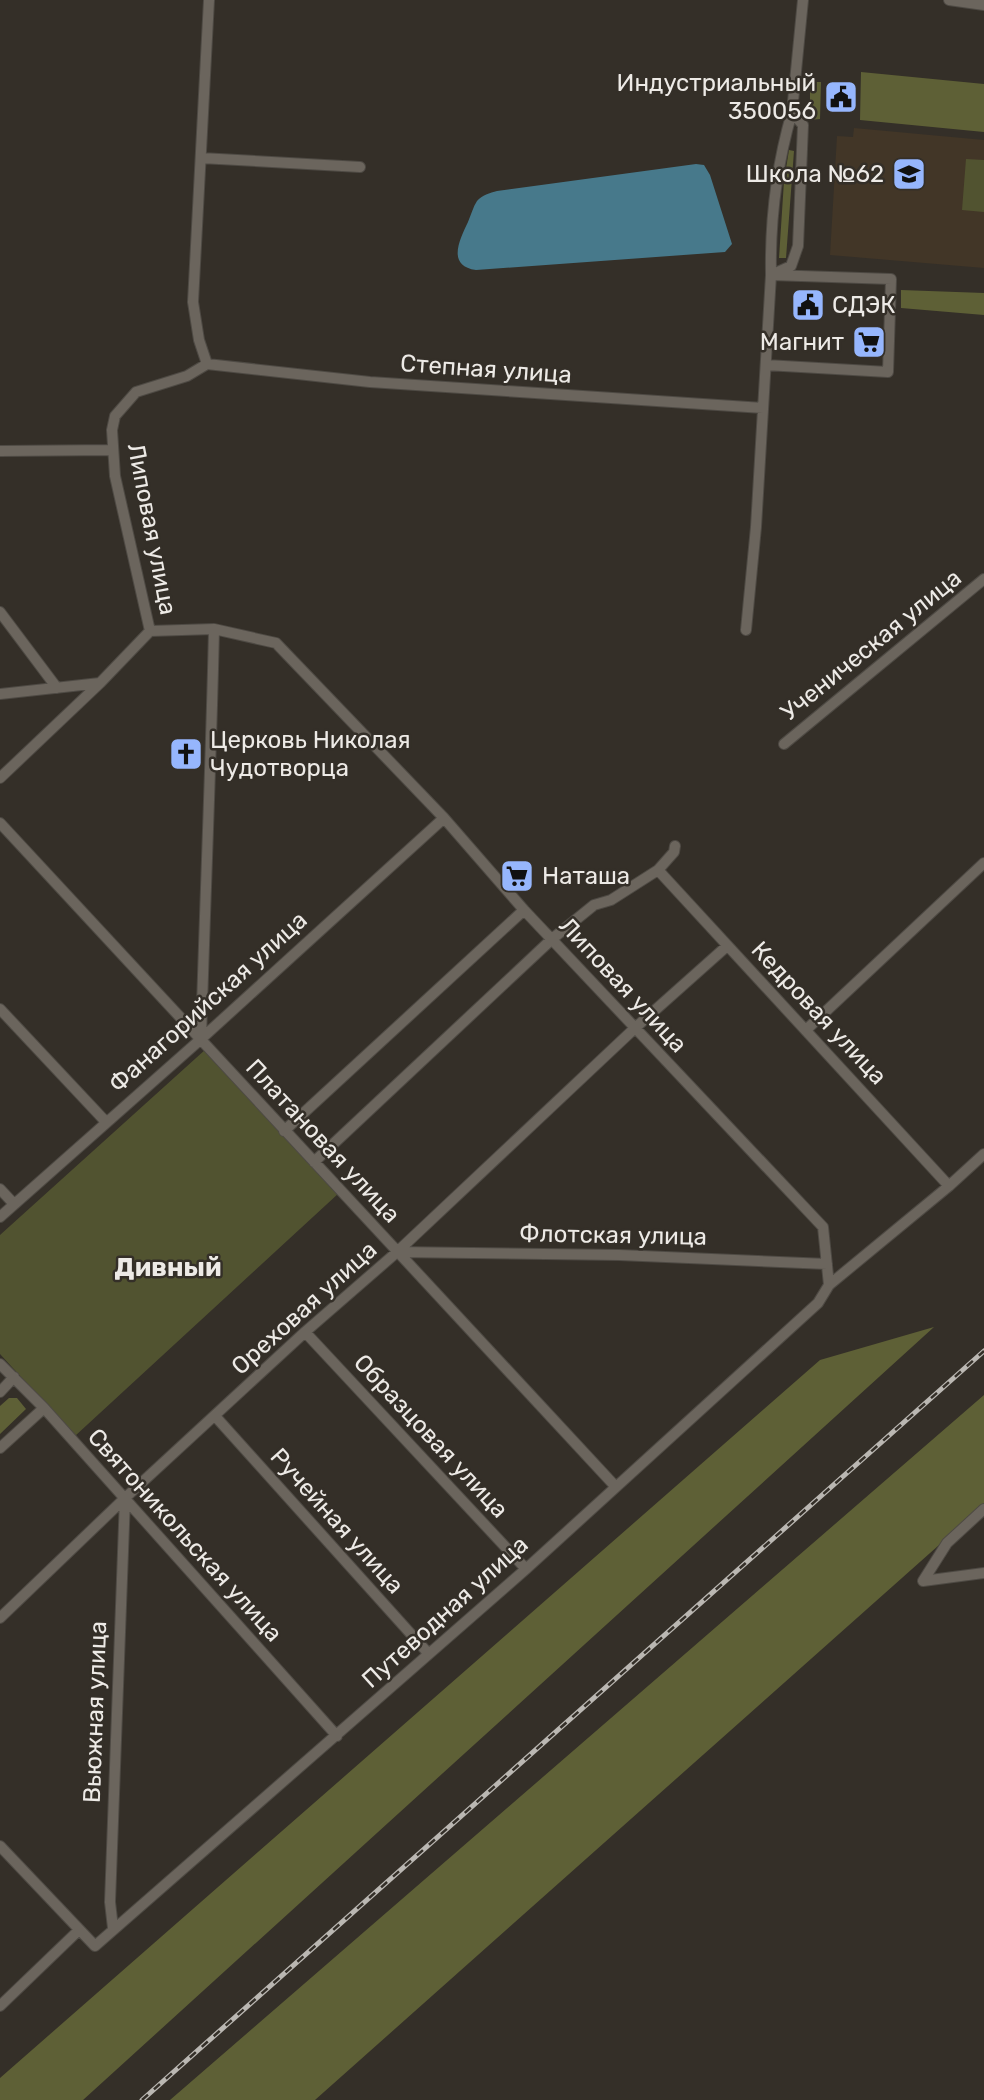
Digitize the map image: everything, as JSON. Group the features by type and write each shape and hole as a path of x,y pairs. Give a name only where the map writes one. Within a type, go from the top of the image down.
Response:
{"street":[{"path":"207,364 199,341 193,302 209,0"},
{"path":"746,630 756,527 774,209 792,112 803,0"},
{"path":"949,0 984,5"},
{"path":"771,275 791,266 798,246 803,125 792,112"},
{"path":"201,158 360,167"},
{"path":"765,365 888,372 891,279 771,275"},
{"name":"Степная улица","path":"207,364 370,382 763,408"},
{"name":"Липовая улица","path":"207,364 187,376 136,392 115,416 111,430 115,476 150,631 214,629 276,643 444,818 524,911 822,1227 827,1264"},
{"path":"0,451 112,450"},
{"name":"Ученическая улица","path":"783,744 984,579"},
{"path":"0,612 57,688"},
{"path":"201,1039 214,629"},
{"path":"0,778 100,683 150,631"},
{"path":"0,694 100,683"},
{"name":"Фанагорийская улица","path":"0,1217 444,818"},
{"name":"Платановая улица","path":"0,823 615,1486"},
{"path":"314,1162 552,939 594,905 611,900 658,870 676,846"},
{"path":"807,1030 984,863"},
{"name":"Кедровая улица","path":"658,870 949,1186"},
{"path":"284,1131 524,911"},
{"name":"Ореховая улица","path":"0,1618 305,1332 397,1252 635,1028 727,946"},
{"path":"0,1009 106,1122"},
{"name":"Путеводная улица","path":"79,1930 94,1946 526,1569 818,1303 829,1285 984,1154"},
{"path":"0,1189 13,1203"},
{"name":"Флотская улица","path":"397,1252 619,1255 827,1264"},
{"path":"827,1264 829,1285"},
{"name":"Образцовая улица","path":"305,1332 526,1569"},
{"name":"Святоникольская улица","path":"0,1364 44,1408 337,1736"},
{"path":"0,1392 14,1377"},
{"path":"0,1448 44,1408"},
{"name":"Ручейная улица","path":"215,1416 428,1653"},
{"name":"Вьюжная улица","path":"113,1928 110,1875 125,1499"},
{"path":"984,1509 947,1543 923,1581 984,1573"},
{"path":"0,1846 79,1930 0,2006"}],"shaded area":[{"name":"Школа №62","path":"854,128 984,140 984,268 830,255 837,136 853,137"}],"green space":[{"path":"861,72 984,84 984,132 860,120"},
{"path":"810,82 821,82 820,119 810,120"},
{"path":"789,150 794,151 786,258 779,258 784,181"},
{"path":"966,159 984,160 984,212 962,210"},
{"path":"901,290 984,293 984,315 901,308"},
{"path":"206,1049 339,1193 75,1436 0,1354 0,1235"},
{"path":"934,1327 83,2100 0,2100 0,2078 820,1360"},
{"path":"984,1395 984,1505 315,2100 170,2100"},
{"path":"9,1398 17,1398 26,1409 0,1434 0,1406"}],"water":[{"path":"704,165 710,175 732,244 725,252 476,270 461,263 458,258 459,244 474,206 486,194"}],"railway":[{"path":"142,2100 984,1351"}],"place":[{"name":"Индустриальный 350056","path":"841,97"},
{"name":"Школа №62","path":"909,174"},
{"name":"СДЭК","path":"808,305"},
{"name":"Магнит","path":"869,342"},
{"name":"Церковь Николая Чудотворца","path":"186,754"},
{"name":"Наташа","path":"517,876"}],"district":[{"name":"Дивный","path":"168,1267"}]}
